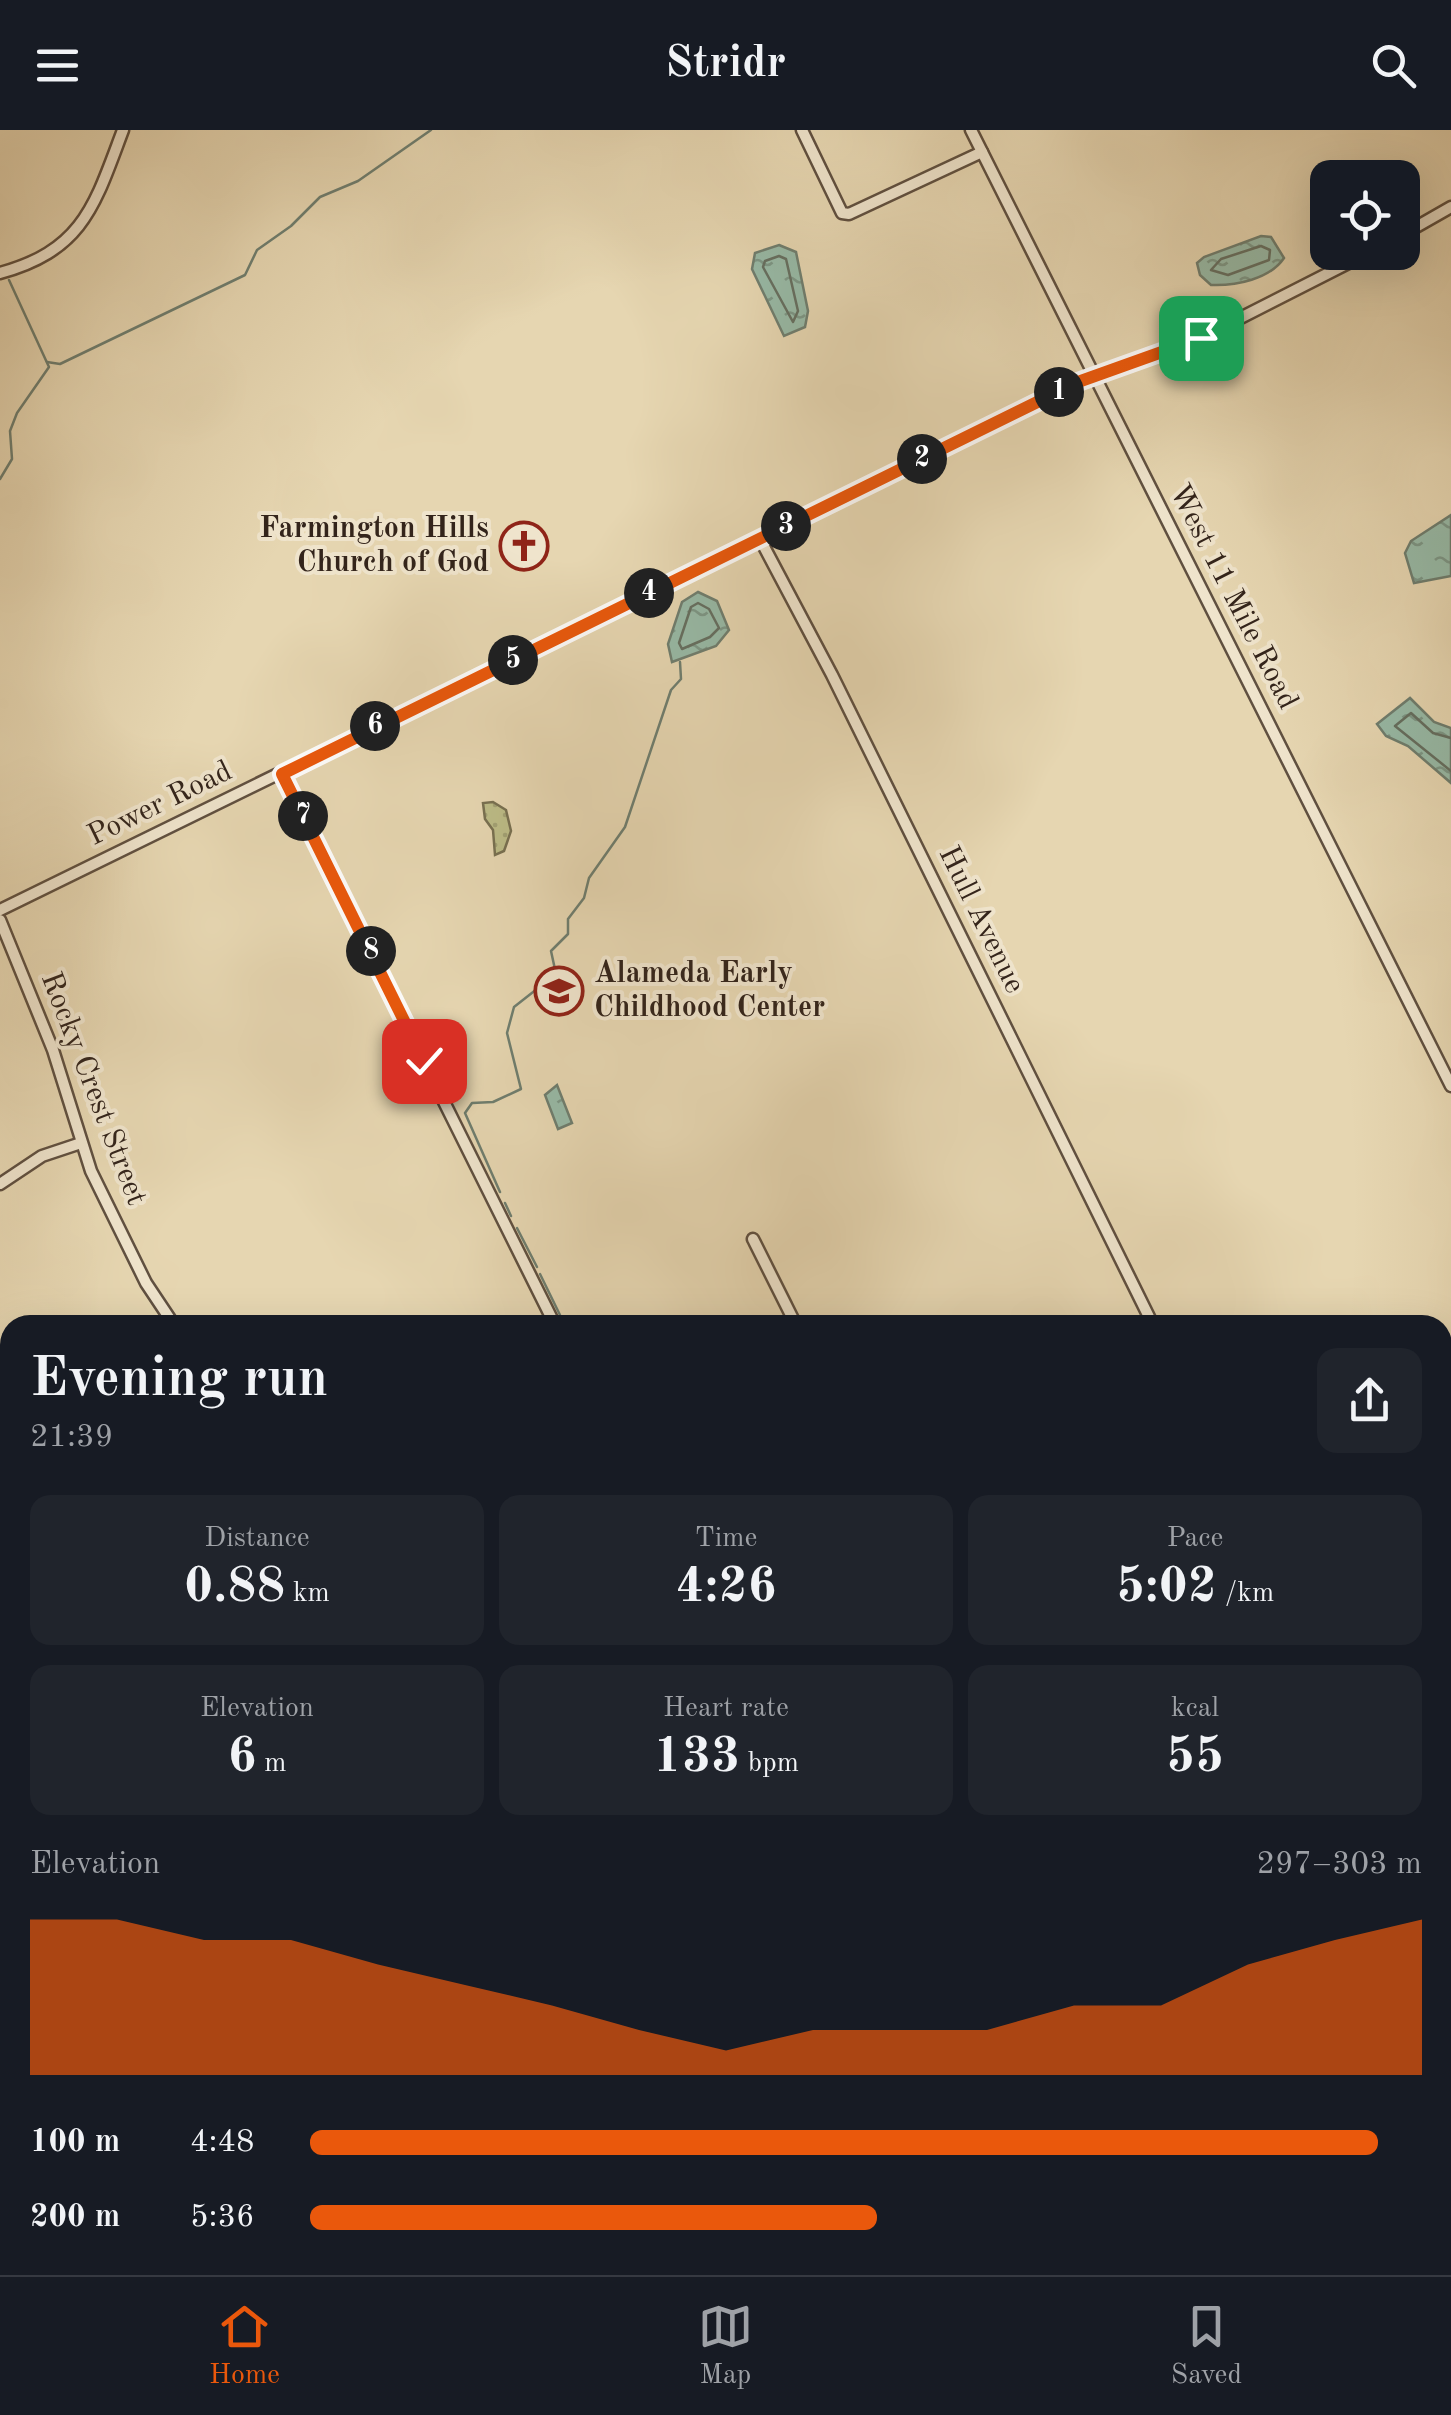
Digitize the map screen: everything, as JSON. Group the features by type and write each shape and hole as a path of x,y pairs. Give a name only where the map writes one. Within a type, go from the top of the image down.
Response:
{"street":[{"path":"0,273 48,254 82,226 122,130"},
{"path":"802,130 842,213 849,214 982,152"},
{"name":"West 11 Mile Road","path":"972,130 1451,1086"},
{"path":"1420,225 1451,207"},
{"name":"Power Road","path":"0,910 1094,375 1201,338 1335,270"},
{"name":"Hull Avenue","path":"760,539 832,675 1148,1315"},
{"path":"282,774 550,1315"},
{"name":"Rocky Crest Street","path":"0,920 53,1050 81,1143 130,1253 168,1315"},
{"path":"0,1184 42,1156 81,1143"},
{"path":"754,1239 791,1315"}],"green space":[{"path":"493,802 506,810 511,831 504,851 495,855 493,830 485,819 483,803"}],"water":[{"path":"1261,236 1271,237 1284,258 1270,271 1252,280 1221,285 1211,285 1200,275 1197,263 1204,257"},
{"path":"779,245 796,252 808,311 805,327 784,336 752,269 755,253"},
{"path":"1451,515 1451,576 1414,583 1405,553 1411,541"},
{"path":"698,592 717,601 729,630 716,646 672,662 668,644 682,602"},
{"path":"1410,698 1434,722 1451,728 1451,783 1408,746 1386,736 1377,724"},
{"path":"557,1085 572,1123 558,1129 545,1095"}],"waterway":[{"path":"47,362 60,364 245,275 257,250 291,226 320,197 358,181 431,130"},
{"path":"0,479 12,459 10,431 17,413 49,367 9,280"},
{"path":"500,1192 465,1113 472,1103 493,1102 521,1089 507,1033 514,1007 556,974 551,951 568,934 568,919 584,898 589,878 625,827 671,690 681,679 680,662"},
{"path":"505,1203 511,1216"},
{"path":"517,1228 537,1267"},
{"path":"540,1274 560,1315"}],"place":[{"name":"Farmington Hills Church of God","path":"524,546"},
{"name":"Alameda Early Childhood Center","path":"559,991"}],"route":[{"path":"424,1061 282,774 1078,382 1201,338"}]}
